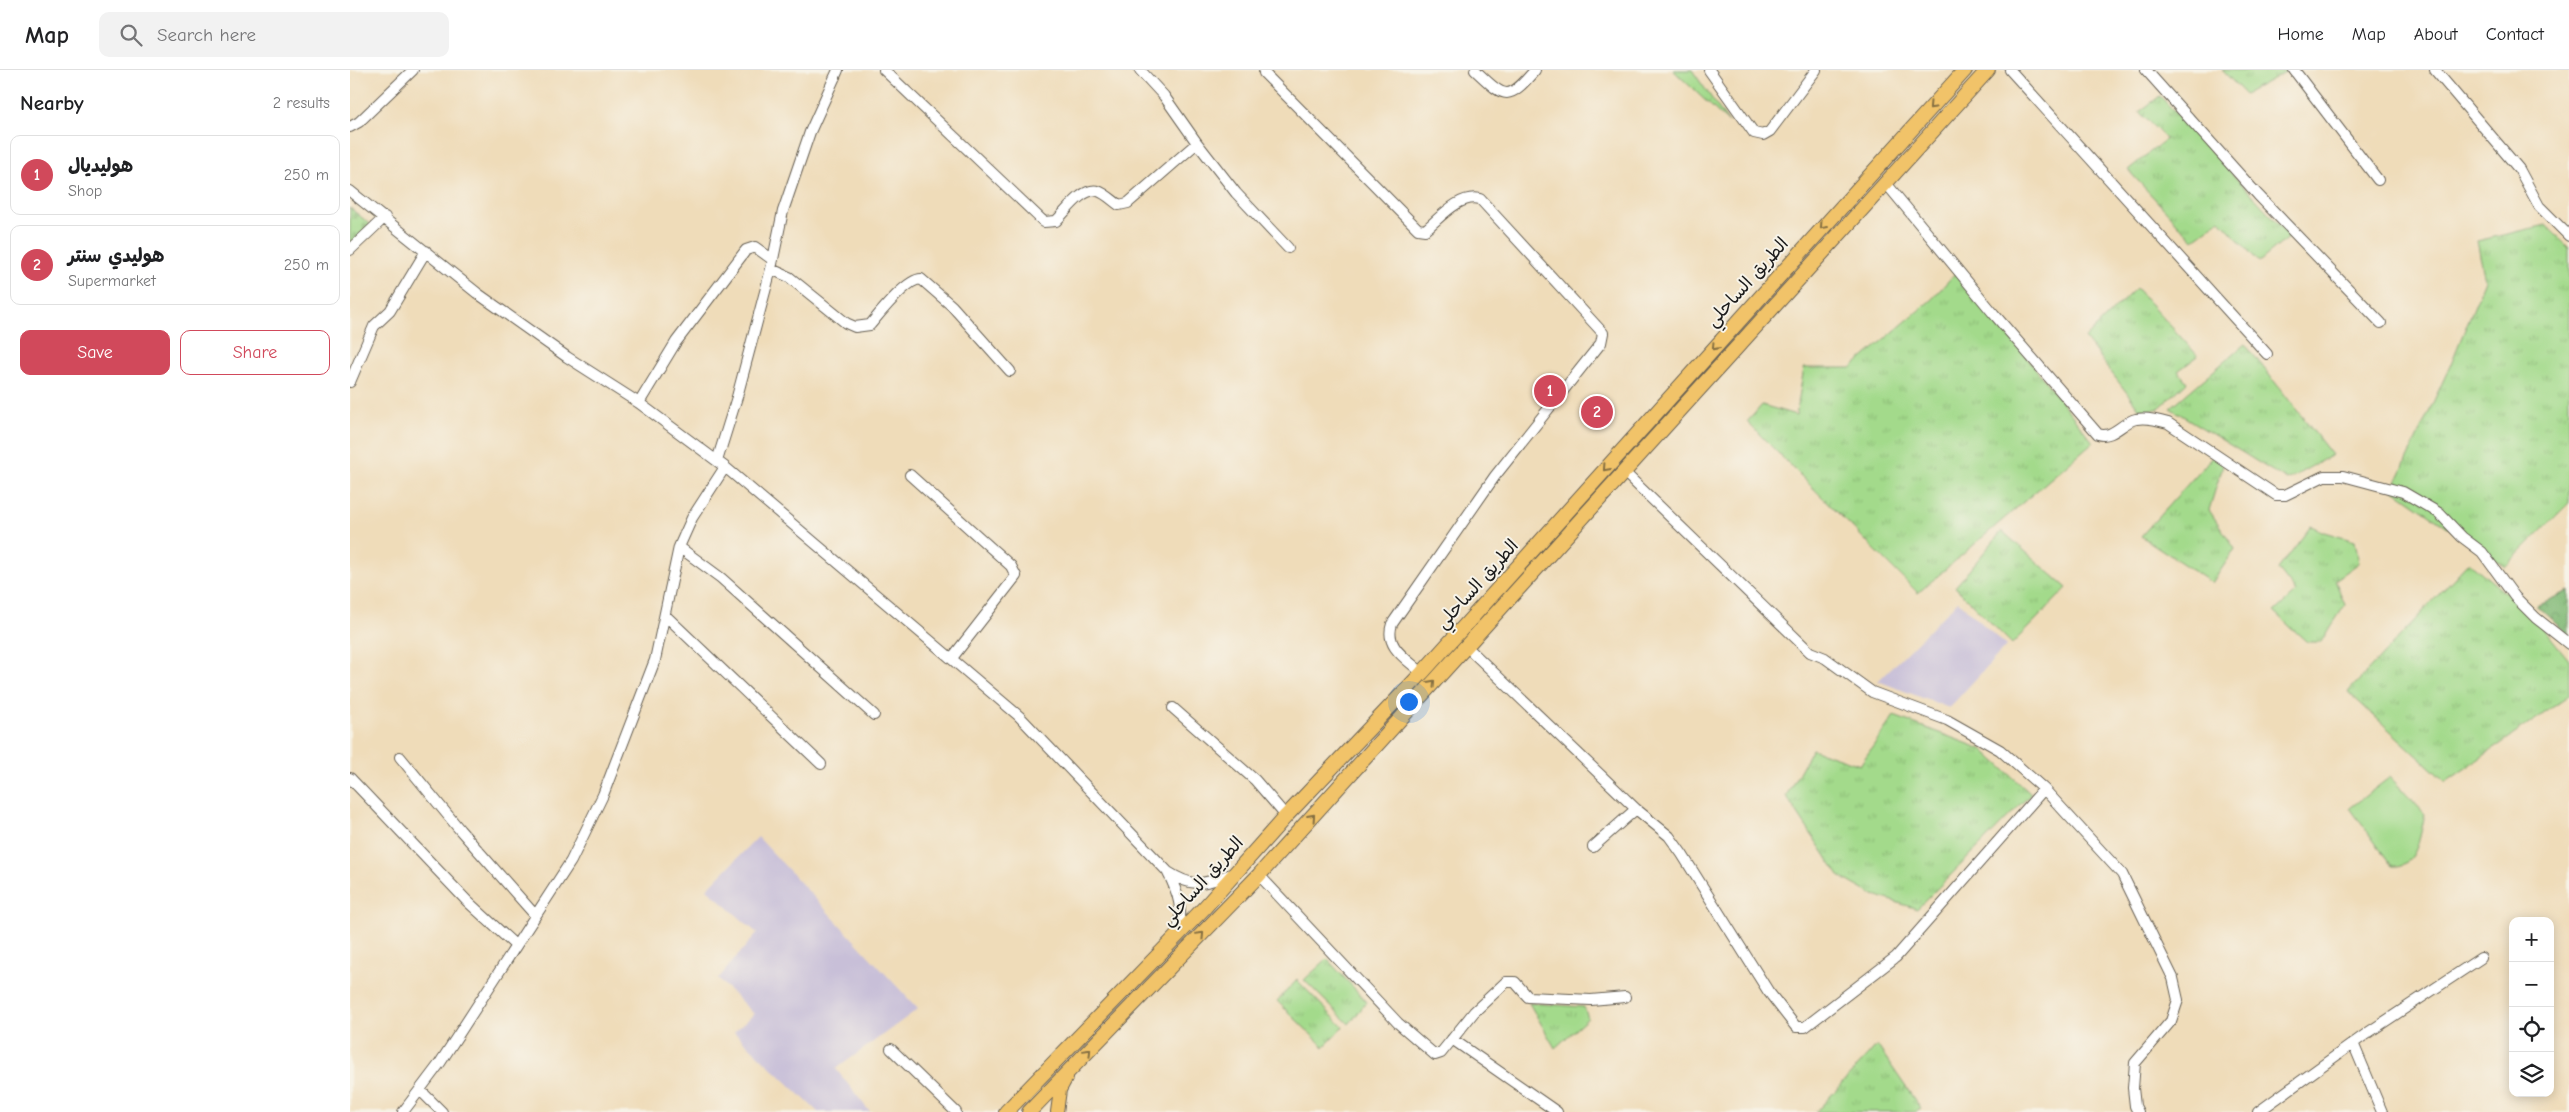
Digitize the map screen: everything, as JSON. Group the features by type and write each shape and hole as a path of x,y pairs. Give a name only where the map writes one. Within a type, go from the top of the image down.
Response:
{"highway":[{"name":"الطريق الساحلي","path":"1006,1112 1177,936 1286,816 1422,672 1965,70"},
{"name":"الطريق الساحلي","path":"1029,1112 1259,875 1988,70"}],"main road":[{"path":"1057,1112 1060,1090 1071,1069"}],"street":[{"path":"350,127 358,122 412,70"},
{"path":"403,1112 420,1090 571,861 603,795 655,660 666,616 679,547 721,464 772,264 783,211 794,174 838,70"},
{"path":"884,70 1044,222 1056,222 1081,196 1089,192 1098,192 1119,205 1128,203 1197,143"},
{"path":"1140,70 1164,96 1197,143 1236,193 1288,248"},
{"path":"1476,70 1497,90 1506,94 1518,90 1536,70"},
{"path":"1709,70 1754,133 1763,134 1770,131 1816,70"},
{"path":"2010,70 2267,354"},
{"path":"2146,70 2251,188 2381,323"},
{"path":"2294,70 2378,180"},
{"path":"2435,70 2519,168 2539,206 2569,236"},
{"path":"1264,74 1418,229 1425,230 1462,200 1471,197 1480,199 1603,333 1604,338 1601,343 1495,476 1392,624 1389,635 1392,645 1422,672"},
{"path":"1886,182 1994,314 2098,434 2109,435 2136,419 2168,423 2276,495 2285,495 2324,476 2343,476 2403,492 2439,513 2462,537 2482,552 2515,597 2536,618 2569,644"},
{"path":"350,191 385,217 484,298 639,403 721,464 1019,716 1168,871 1184,881 1199,885 1235,872"},
{"path":"350,250 385,217"},
{"path":"639,403 676,342 746,250 755,246 772,264 846,323 855,327 870,325 897,295 916,279 922,279 952,306 1010,371"},
{"path":"350,382 374,326 390,311 426,251"},
{"path":"1625,472 1810,652 1825,658 1872,692 1947,720 2000,750 2044,789 2122,874 2173,978 2178,1000 2176,1011 2171,1021 2135,1063 2132,1088 2138,1112"},
{"path":"910,475 1011,566 1016,576 952,658"},
{"path":"679,547 721,578 874,715"},
{"path":"666,616 821,764"},
{"path":"1466,646 1636,809 1668,836 1682,854 1768,991 1796,1027 1800,1028 1896,958 2044,789"},
{"path":"1173,708 1255,780 1286,816"},
{"path":"400,757 460,830 535,915"},
{"path":"350,778 467,902 515,945"},
{"path":"1593,847 1636,809"},
{"path":"1168,871 1180,901 1181,916 1177,936"},
{"path":"1259,875 1398,1023 1431,1052 1438,1055 1490,994 1511,980 1518,984 1528,997 1599,1000 1625,997"},
{"path":"2258,1112 2353,1043 2481,958"},
{"path":"1452,1040 1556,1112"},
{"path":"2353,1043 2382,1112"},
{"path":"890,1049 956,1112"},
{"path":"420,1090 442,1112"}],"shaded area":[{"path":"1958,601 2006,646 1949,708 1878,681"},
{"path":"758,837 918,1009 836,1069 870,1112 818,1112 734,1032 754,1014 718,979 757,933 707,889"}],"green space":[{"path":"1673,70 1692,70 1729,123"},
{"path":"2222,70 2286,70 2287,71 2245,94"},
{"path":"2160,96 2290,236 2259,262 2220,220 2193,240 2128,170 2166,139 2139,112"},
{"path":"350,208 371,225 350,245"},
{"path":"2546,225 2569,248 2569,503 2505,567 2393,489 2450,366 2485,280 2477,241"},
{"path":"1958,270 2093,442 1918,593 1747,422 1762,405 1796,415 1804,368 1851,368 1932,299"},
{"path":"2136,288 2198,356 2178,371 2187,382 2158,409 2140,410 2085,338"},
{"path":"2245,344 2332,455 2287,480 2170,408"},
{"path":"2215,454 2223,465 2209,510 2235,549 2212,583 2141,536"},
{"path":"2311,526 2355,541 2359,563 2335,580 2345,605 2321,642 2307,642 2274,612 2296,592 2278,569"},
{"path":"2002,531 2067,588 2012,644 1955,587"},
{"path":"2469,562 2536,619 2569,660 2569,696 2446,782 2348,692"},
{"path":"2569,591 2569,635 2537,605"},
{"path":"1894,716 1982,749 2031,794 1917,909 1871,894 1839,876 1786,796 1812,749 1860,765"},
{"path":"2390,777 2425,814 2413,856 2401,865 2392,866 2350,808"},
{"path":"1327,959 1367,1002 1349,1024 1304,980"},
{"path":"1297,980 1343,1027 1324,1047 1277,1001"},
{"path":"1529,1003 1584,1007 1588,1018 1555,1048"},
{"path":"1877,1045 1921,1109 1916,1112 1816,1112"}],"place":[{"name":"هوليديال","path":"1550,391"},
{"name":"هوليدي سنتر","path":"1597,412"}]}
